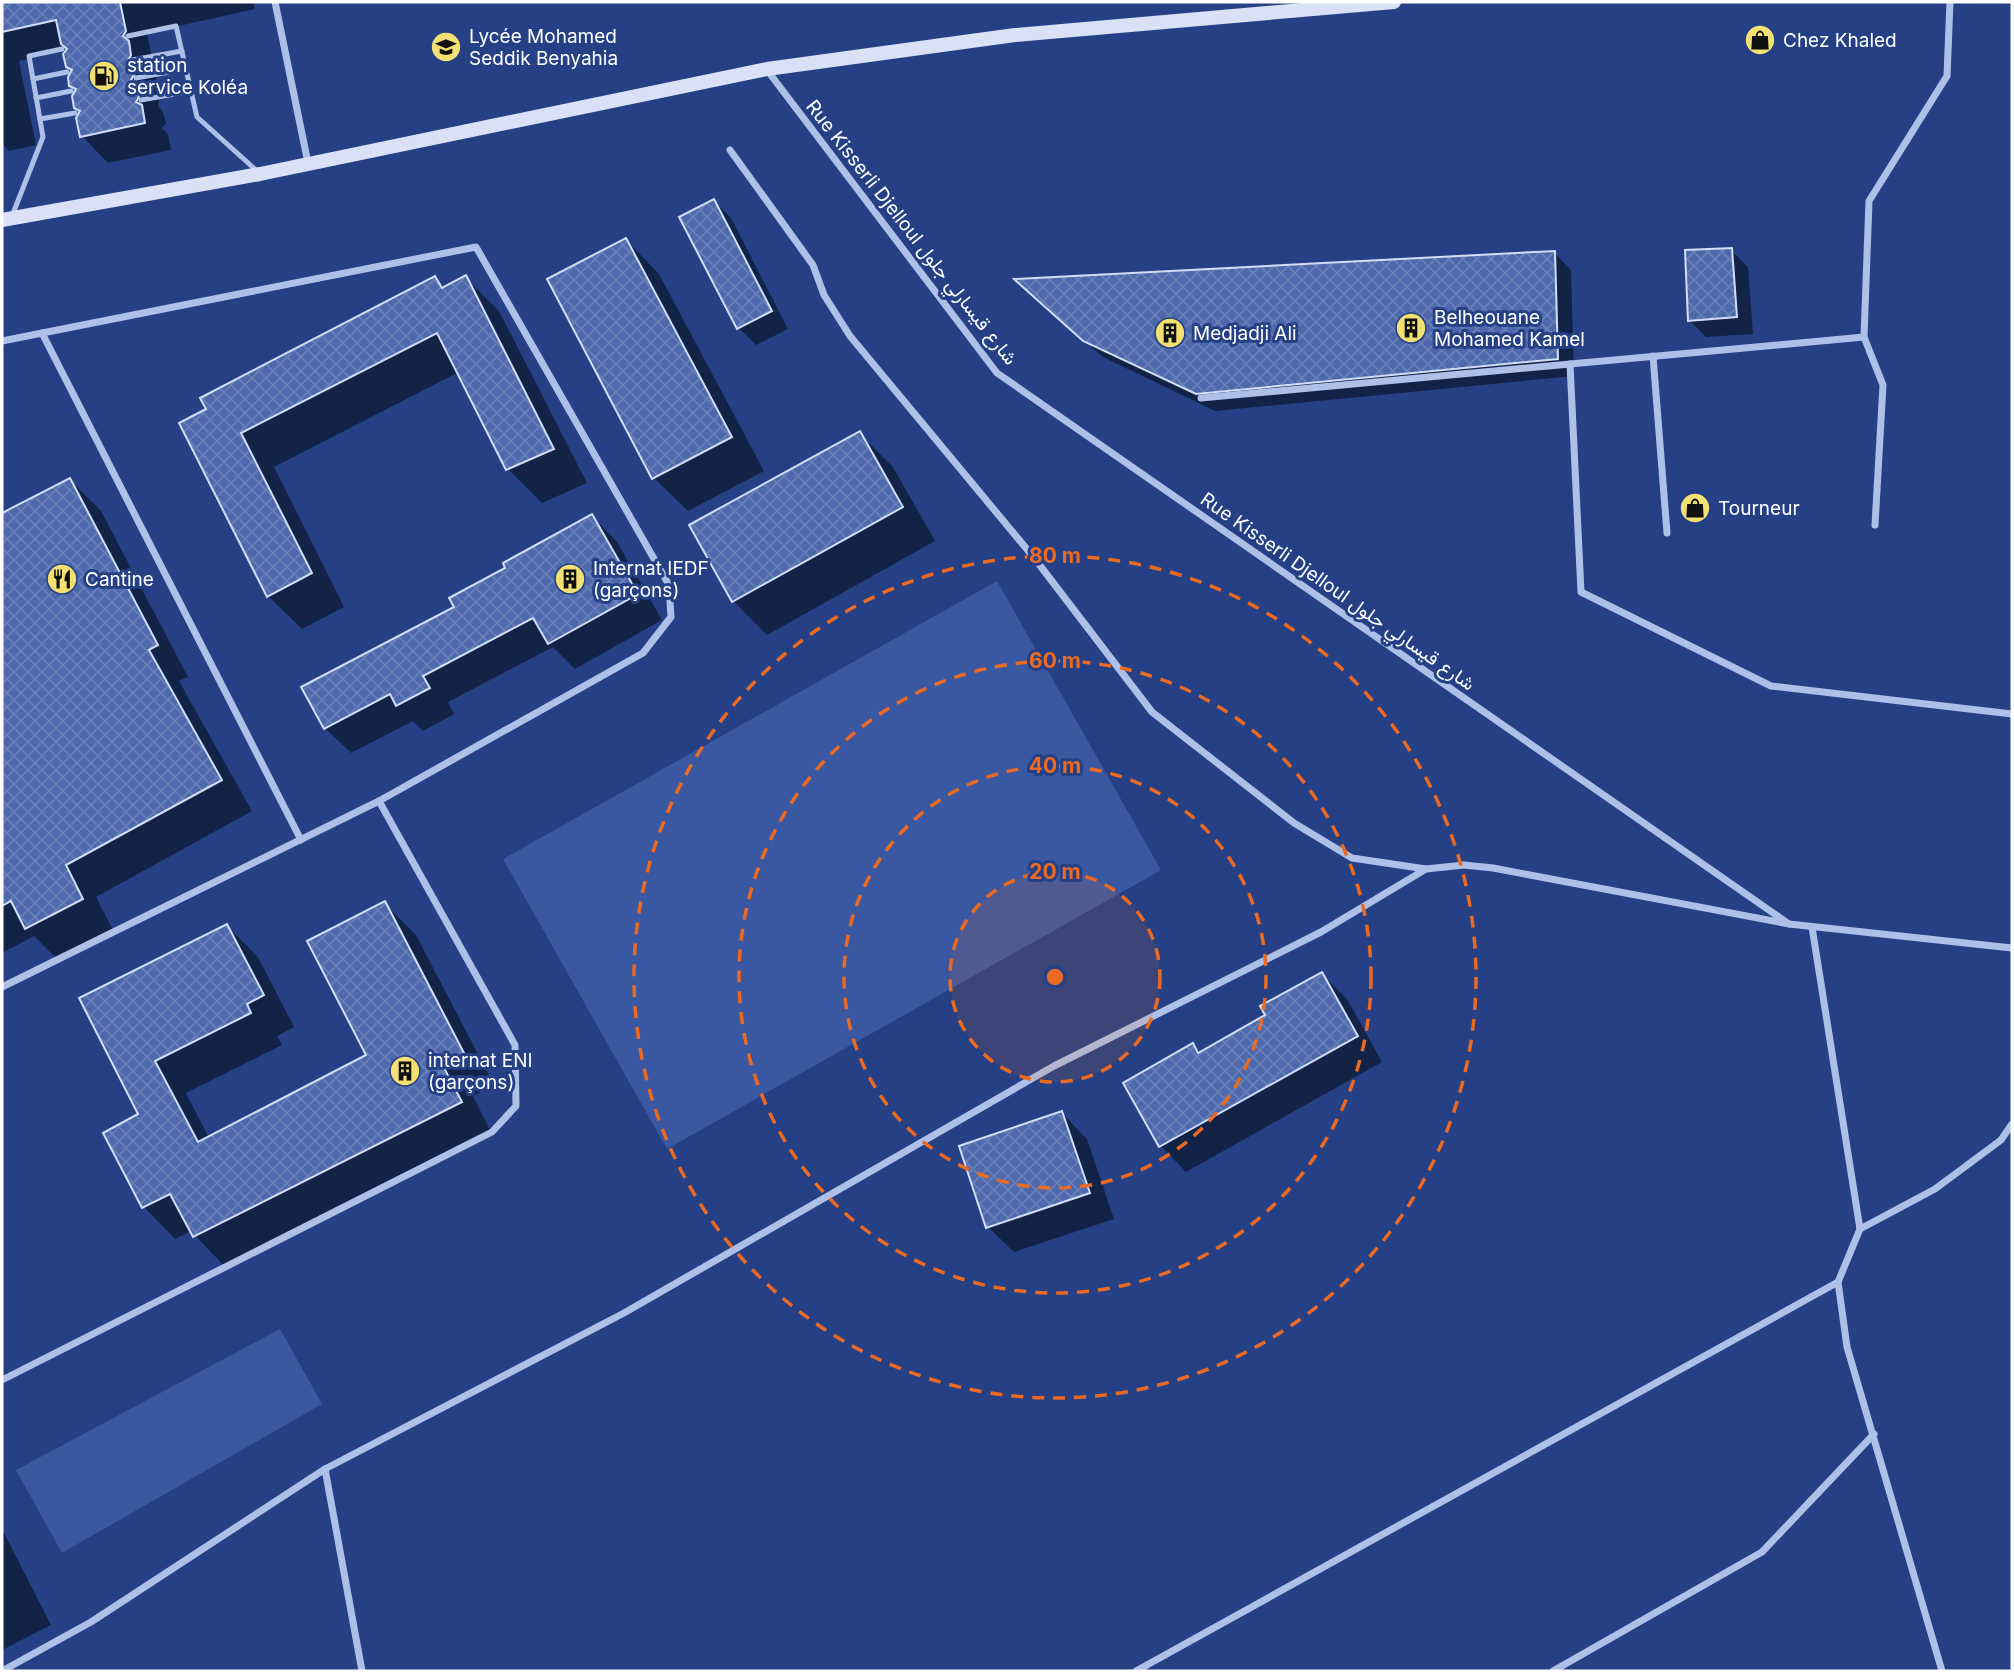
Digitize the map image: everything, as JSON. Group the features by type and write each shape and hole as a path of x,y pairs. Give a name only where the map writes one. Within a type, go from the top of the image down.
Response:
{"main road":[{"path":"6,219 260,173 767,69 1015,35 1394,2"}],"street":[{"path":"275,2 309,163"},
{"path":"1875,525 1883,384 1864,337 1869,201 1947,76 1950,2"},
{"name":"Rue Kisserli Djelloul شارع قيسارلي جلول","path":"767,69 997,373 1789,924 2012,948"},
{"path":"730,150 813,265 824,295 850,336 1035,559 1152,712 1294,823 1352,858 1426,869 1464,865 1493,868 1789,924"},
{"path":"2,341 476,247 669,585 671,617 643,653 379,801 2,987"},
{"path":"42,333 301,840"},
{"path":"1201,398 1864,337"},
{"path":"1653,356 1667,533"},
{"path":"1570,364 1581,592 1771,686 2012,714"},
{"path":"2,1380 492,1132 516,1106 515,1045 379,801"},
{"path":"2,1671 91,1622 325,1469 624,1313 1054,1066 1321,932 1426,869"},
{"path":"1812,926 1860,1229 1838,1282 1847,1348 1942,1671"},
{"path":"1860,1229 1935,1189 2001,1140 2012,1124"},
{"path":"1136,1671 1838,1282"},
{"path":"1553,1671 1762,1552 1874,1434"},
{"path":"325,1469 362,1671"}],"lane":[{"path":"128,36 176,26 197,117 260,173"},
{"path":"6,219 43,137 29,56 62,49"},
{"path":"132,60 182,51"},
{"path":"136,78 186,69"},
{"path":"33,79 67,72"},
{"path":"36,98 71,91"},
{"path":"141,100 191,91"},
{"path":"40,119 75,113"}],"shaded area":[{"path":"997,581 1161,870 667,1149 503,859"},
{"path":"280,1329 322,1404 62,1553 16,1470"}],"building":[{"path":"2,2 120,2 126,31 123,36 129,41 131,55 127,62 133,65 135,73 131,80 137,83 140,95 136,102 142,105 145,123 80,137 76,118 80,111 74,108 72,96 76,89 69,86 68,77 72,70 66,67 63,54 67,49 61,44 56,20 2,32"},
{"path":"714,199 772,311 737,329 679,217"},
{"path":"626,238 732,437 652,479 547,279"},
{"path":"1732,248 1737,317 1688,321 1685,250"},
{"name":"Belheouane Mohamed Kamel","path":"1555,251 1558,359 1196,394 1083,341 1014,279"},
{"path":"466,275 554,449 506,470 437,333 241,433 312,573 267,597 179,423 206,409 200,398 435,276 442,288"},
{"path":"860,431 903,507 732,602 689,525"},
{"path":"70,478 158,645 149,650 222,780 66,865 83,899 25,929 11,901 2,906 2,513"},
{"path":"592,514 638,594 548,644 533,618 423,676 430,688 396,706 390,694 324,729 301,687 454,607 449,598 505,568 503,563"},
{"name":"internat ENI (garçons)","path":"385,901 464,1053 442,1064 462,1102 193,1237 170,1194 142,1208 103,1133 138,1114 79,998 227,924 264,995 247,1004 251,1013 155,1061 198,1142 366,1055 307,941"},
{"path":"1322,972 1358,1036 1159,1147 1123,1083 1193,1043 1198,1053 1265,1015 1260,1006"},
{"path":"1062,1111 1090,1193 986,1228 959,1146"}],"place":[{"name":"Chez Khaled","path":"1760,40"},
{"name":"Lycée Mohamed Seddik Benyahia","path":"446,47"},
{"name":"station service Koléa","path":"104,76"},
{"name":"Belheouane Mohamed Kamel","path":"1411,328"},
{"name":"Medjadji Ali","path":"1170,333"},
{"name":"Tourneur","path":"1695,508"},
{"name":"Cantine","path":"62,579"},
{"name":"Internat IEDF (garçons)","path":"570,579"},
{"name":"internat ENI (garçons)","path":"405,1071"}]}
